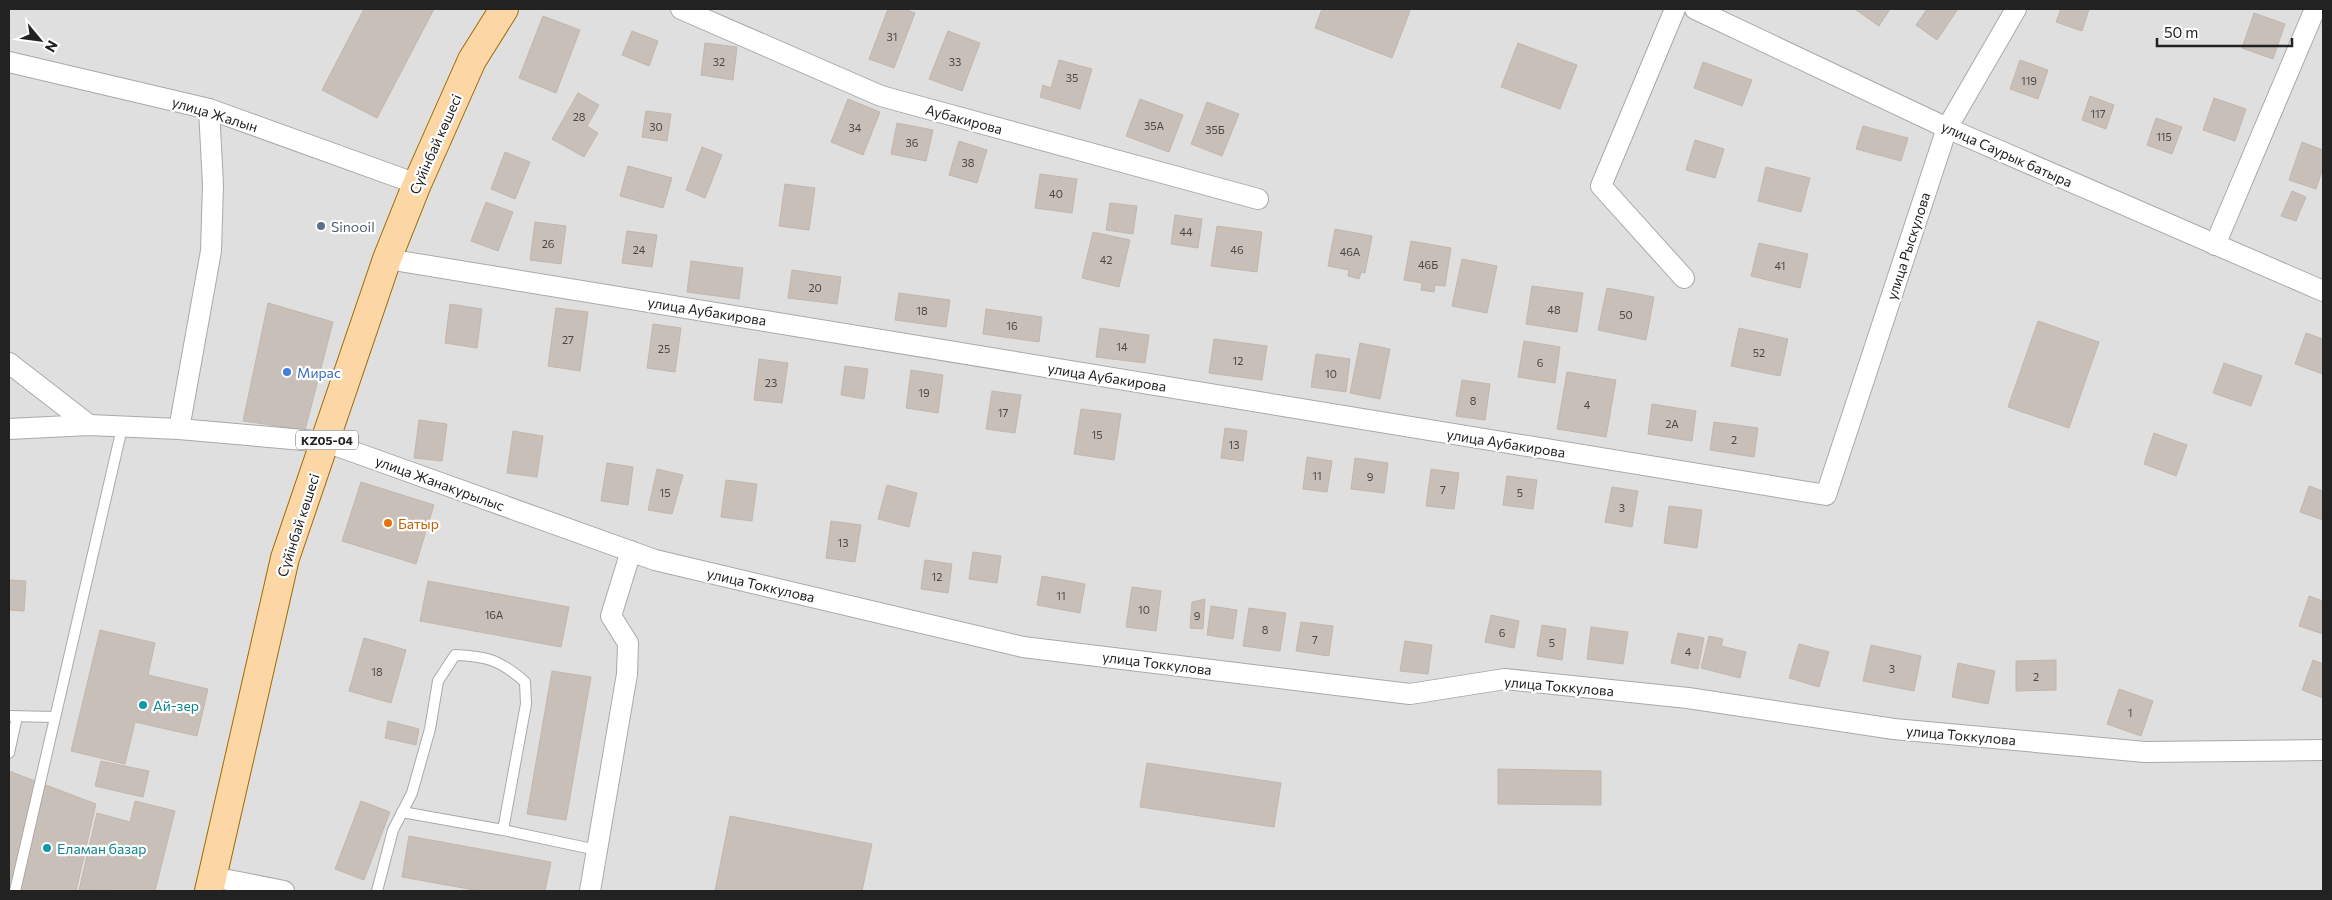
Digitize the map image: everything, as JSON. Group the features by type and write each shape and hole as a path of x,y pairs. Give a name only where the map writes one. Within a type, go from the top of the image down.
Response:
{"main road":[{"name":"Сүйінбай көшесі","path":"211,884 285,558 387,259 416,184 472,60 504,9"}],"street":[{"name":"Аубакирова","path":"681,9 882,96 1258,199"},
{"path":"1675,9 1601,186 1684,278"},
{"name":"улица Саурык батыра","path":"1695,9 1947,128 2323,292"},
{"name":"улица Рыскулова","path":"1826,495 1947,128 2016,9"},
{"path":"2215,245 2315,9"},
{"name":"улица Жалын","path":"9,62 209,109 416,184"},
{"path":"179,429 211,251 213,185 209,109"},
{"name":"улица Аубакирова","path":"387,259 1826,495"},
{"path":"9,364 89,425"},
{"name":"улица Жанакурылыс","path":"9,429 89,425 122,428 179,429 326,442 655,560"},
{"path":"590,891 627,674 628,643 612,616 631,551"},
{"name":"улица Токкулова","path":"655,560 1022,647 1410,694 1505,679 1688,698 1894,729 2144,752 2323,750"},
{"path":"211,884 284,891"}],"lane":[{"path":"15,891 122,428"},
{"path":"377,891 393,830 412,793 430,730 438,681 455,655 479,656 507,666 525,682 526,704 502,830"},
{"path":"9,753 13,717 55,717"},
{"path":"402,812 597,850"}],"shaded area":[{"path":"9,9 2323,9 2323,891 9,891"}],"building":[{"path":"364,9 434,9 377,118 322,90"},
{"path":"888,9 904,9 915,13 894,68 869,59"},
{"path":"1322,9 1405,9 1410,11 1392,58 1315,28"},
{"path":"1857,9 1890,9 1879,26"},
{"path":"1927,9 1958,9 1937,40 1916,25"},
{"path":"2061,9 2089,9 2082,31 2056,22"},
{"path":"2254,13 2285,24 2273,59 2242,48"},
{"path":"543,16 580,30 556,93 519,78"},
{"path":"632,31 658,41 649,66 622,55"},
{"path":"948,31 980,43 962,91 929,79"},
{"path":"705,43 737,47 733,80 701,75"},
{"path":"1518,43 1577,65 1560,109 1501,87"},
{"path":"1059,60 1092,69 1080,109 1040,97 1043,85 1051,88"},
{"path":"2020,60 2048,70 2038,99 2010,89"},
{"path":"1703,62 1752,80 1742,106 1694,88"},
{"path":"578,93 599,105 587,126 598,133 584,157 552,139"},
{"path":"2090,96 2114,105 2106,129 2082,120"},
{"path":"2214,98 2246,109 2235,141 2203,130"},
{"path":"848,99 880,112 863,155 831,142"},
{"path":"1140,99 1183,115 1169,152 1126,136"},
{"path":"1207,102 1239,114 1222,156 1191,144"},
{"path":"646,111 671,114 667,141 642,137"},
{"path":"2156,118 2182,127 2172,154 2147,145"},
{"path":"897,123 933,130 926,161 891,154"},
{"path":"1863,126 1908,138 1901,161 1856,149"},
{"path":"1695,140 1724,149 1715,178 1686,170"},
{"path":"959,141 987,150 977,183 949,175"},
{"path":"2302,142 2323,150 2323,168 2316,189 2289,180"},
{"path":"702,147 722,155 705,198 686,190"},
{"path":"505,152 530,162 515,199 491,189"},
{"path":"628,166 672,178 663,208 620,196"},
{"path":"1766,167 1810,178 1801,212 1758,201"},
{"path":"1040,174 1077,179 1072,213 1035,208"},
{"path":"785,184 815,188 809,230 779,226"},
{"path":"2292,191 2306,197 2296,221 2281,216"},
{"path":"486,202 513,212 498,251 471,241"},
{"path":"1110,203 1137,206 1133,234 1106,230"},
{"path":"1175,215 1202,219 1198,248 1171,244"},
{"path":"535,222 566,226 561,264 530,260"},
{"path":"1217,226 1262,232 1257,272 1211,266"},
{"path":"1335,229 1372,236 1365,273 1361,272 1359,279 1348,276 1349,270 1328,266"},
{"path":"627,231 657,235 652,267 622,263"},
{"path":"1093,232 1130,240 1119,287 1082,278"},
{"path":"1411,241 1451,248 1445,286 1435,285 1434,292 1421,290 1422,283 1404,280"},
{"path":"1759,243 1808,254 1800,288 1751,276"},
{"path":"1462,259 1497,266 1487,313 1452,306"},
{"path":"691,261 743,268 739,299 687,292"},
{"path":"792,270 841,277 837,304 788,298"},
{"path":"1532,286 1583,293 1577,332 1526,324"},
{"path":"1607,288 1654,297 1646,340 1598,330"},
{"path":"899,293 950,300 946,327 895,320"},
{"name":"Мирас","path":"268,303 333,322 305,430 243,421"},
{"path":"450,304 482,309 477,348 445,343"},
{"path":"556,308 588,312 580,371 548,366"},
{"path":"986,309 1042,317 1039,342 983,334"},
{"path":"2038,321 2099,342 2069,428 2008,407"},
{"path":"653,324 681,328 675,372 647,368"},
{"path":"1100,328 1149,335 1145,363 1096,357"},
{"path":"1739,328 1788,339 1780,376 1731,366"},
{"path":"2306,333 2323,339 2323,374 2295,364"},
{"path":"1214,339 1267,346 1262,380 1209,373"},
{"path":"1524,341 1560,347 1555,383 1518,377"},
{"path":"1360,343 1390,349 1380,399 1350,393"},
{"path":"1316,354 1350,359 1346,392 1311,387"},
{"path":"759,359 788,363 782,403 754,400"},
{"path":"2224,363 2262,376 2251,406 2213,393"},
{"path":"845,366 868,369 864,399 841,395"},
{"path":"911,370 943,375 938,413 906,408"},
{"path":"1567,372 1616,380 1606,437 1557,429"},
{"path":"1462,380 1490,384 1485,420 1456,416"},
{"path":"992,391 1021,395 1015,433 986,429"},
{"path":"1652,404 1696,411 1692,441 1648,434"},
{"path":"1081,409 1121,414 1114,460 1074,454"},
{"path":"419,420 447,424 442,461 414,458"},
{"path":"1714,422 1758,428 1754,457 1710,450"},
{"path":"1225,428 1247,431 1243,461 1221,458"},
{"path":"513,431 543,436 537,477 507,473"},
{"path":"2154,433 2187,445 2176,476 2144,464"},
{"path":"1307,457 1332,461 1327,492 1303,489"},
{"path":"1355,458 1388,463 1384,493 1351,489"},
{"path":"607,463 633,467 628,505 601,501"},
{"path":"657,469 683,475 672,514 648,510"},
{"path":"1431,469 1459,473 1454,509 1426,506"},
{"path":"1507,476 1537,480 1533,509 1503,505"},
{"path":"726,480 757,484 752,521 721,517"},
{"name":"Батыр","path":"361,482 434,505 416,564 342,541"},
{"path":"887,485 917,493 909,527 878,519"},
{"path":"2309,486 2323,491 2323,520 2300,512"},
{"path":"1612,487 1638,491 1632,527 1605,522"},
{"path":"1669,506 1702,510 1697,548 1664,543"},
{"path":"831,521 861,525 855,562 826,558"},
{"path":"973,552 1001,556 997,583 969,579"},
{"path":"925,560 952,564 948,593 921,589"},
{"path":"1042,576 1085,584 1080,613 1037,605"},
{"path":"9,580 26,581 24,611 9,610"},
{"path":"428,581 569,607 561,647 420,621"},
{"path":"1132,587 1161,591 1156,631 1126,627"},
{"path":"2309,596 2323,601 2323,634 2299,626"},
{"path":"1205,599 1203,629 1190,628 1192,602"},
{"path":"1211,606 1237,610 1233,639 1207,635"},
{"path":"1249,608 1286,613 1280,651 1243,646"},
{"path":"1491,615 1519,621 1514,648 1485,642"},
{"path":"1301,622 1333,626 1329,656 1296,651"},
{"path":"1542,625 1566,629 1562,660 1537,656"},
{"path":"1591,627 1628,632 1623,664 1587,659"},
{"name":"Ай-зер","path":"100,630 155,643 148,675 208,689 197,736 135,722 125,764 71,751"},
{"path":"1678,633 1704,638 1698,669 1671,663"},
{"path":"1709,636 1723,639 1721,646 1746,652 1740,678 1701,668"},
{"path":"364,638 406,650 391,703 349,691"},
{"path":"1405,641 1432,645 1428,674 1400,671"},
{"path":"1799,644 1829,652 1819,687 1789,678"},
{"path":"1871,645 1921,656 1914,691 1863,681"},
{"path":"2056,660 2056,690 2016,691 2016,661"},
{"path":"2313,660 2323,664 2323,698 2302,690"},
{"path":"1958,663 1995,671 1988,704 1952,697"},
{"path":"552,671 591,677 566,820 527,814"},
{"path":"2119,689 2153,701 2141,736 2107,724"},
{"path":"388,721 419,729 416,745 385,738"},
{"path":"101,761 149,771 143,797 95,786"},
{"path":"1147,763 1281,783 1274,827 1140,807"},
{"path":"1498,769 1601,771 1601,805 1498,804"},
{"name":"Еламан базар","path":"9,771 96,804 76,891 9,891"},
{"path":"135,801 175,811 155,891 79,890 97,813 130,822"},
{"path":"361,801 390,812 364,880 335,869"},
{"path":"730,816 872,844 862,891 715,891"},
{"path":"409,836 551,862 545,891 480,891 402,877"}],"place":[{"name":"Sinooil","path":"321,226"},
{"name":"Мирас","path":"287,372"},
{"name":"Батыр","path":"388,523"},
{"name":"Ай-зер","path":"143,705"},
{"name":"Еламан базар","path":"47,848"}]}
